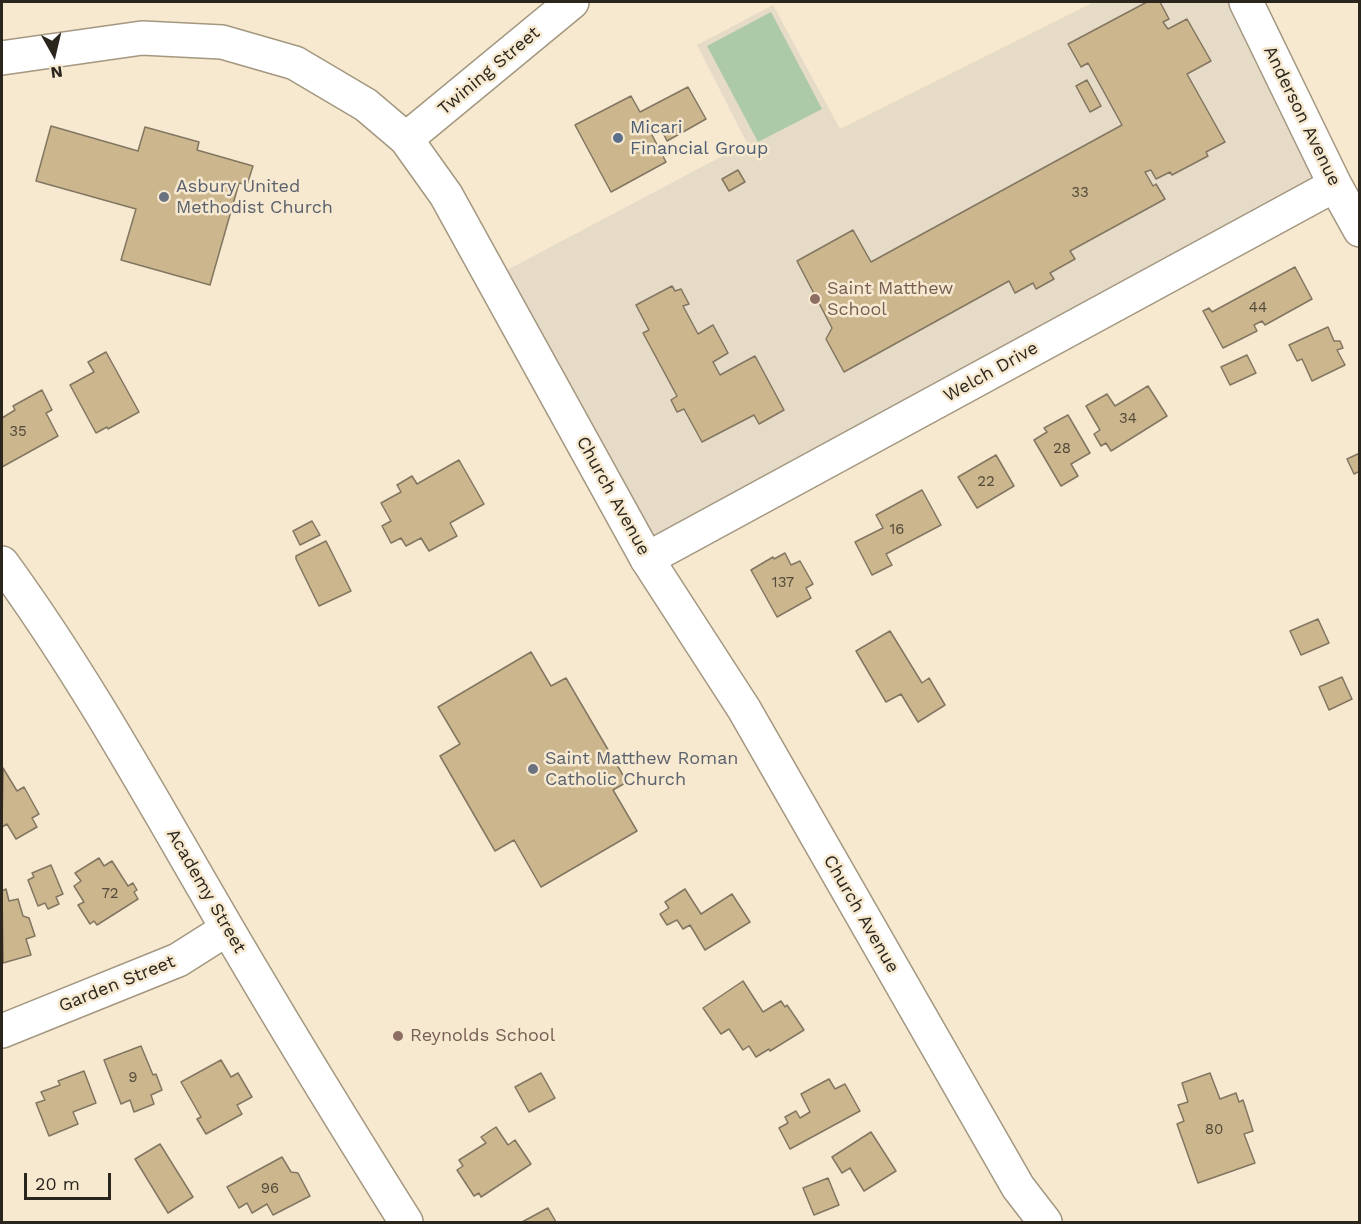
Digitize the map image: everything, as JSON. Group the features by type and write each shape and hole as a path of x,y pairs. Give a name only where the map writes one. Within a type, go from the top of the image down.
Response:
{"street":[{"name":"Twining Street","path":"406,140 572,2"},
{"name":"Anderson Avenue","path":"1246,2 1359,230"},
{"name":"Church Avenue","path":"2,58 142,38 222,42 295,63 366,105 406,140 446,195 647,559 744,709 1018,1187 1046,1222"},
{"name":"Welch Drive","path":"647,559 1335,185"},
{"name":"Academy Street","path":"2,562 42,618 406,1222"},
{"name":"Garden Street","path":"2,1031 178,960 227,928"}],"shaded area":[{"name":"Saint Matthew School","path":"1094,2 1246,2 1335,185 647,559 492,278 747,143 697,45 773,5 840,129"}],"green space":[{"path":"771,12 822,109 758,142 707,46"}],"building":[{"path":"1147,2 1160,2 1169,19 1163,22 1168,29 1187,19 1211,61 1187,74 1225,142 1206,152 1208,156 1172,175 1170,172 1156,179 1151,170 1145,172 1153,186 1156,184 1165,199 1070,251 1075,259 1050,273 1054,279 1036,289 1033,283 1015,293 1009,281 844,372 826,339 832,328 797,261 853,230 871,262 1122,125 1088,63 1081,67 1068,44"},
{"path":"1087,80 1101,106 1090,112 1076,86"},
{"name":"Micari Financial Group","path":"688,87 706,119 667,141 661,129 652,135 666,162 611,192 575,125 631,96 640,112"},
{"name":"Asbury United Methodist Church","path":"51,126 138,151 145,127 199,142 197,150 253,166 247,185 239,183 210,285 121,260 136,209 36,181"},
{"path":"738,170 745,182 729,191 722,179"},
{"path":"1295,267 1312,299 1265,325 1262,321 1254,325 1257,331 1223,348 1203,311 1209,308 1212,312"},
{"path":"672,286 675,291 681,289 689,304 683,306 698,334 713,325 728,353 713,362 720,375 755,356 784,410 759,424 754,415 702,442 684,409 677,412 671,400 677,396 643,333 649,330 636,305"},
{"path":"1328,327 1334,341 1340,341 1343,348 1337,350 1345,365 1312,381 1302,359 1297,361 1289,345"},
{"path":"106,352 139,412 96,433 70,385 94,372 88,362"},
{"path":"1247,355 1256,373 1230,385 1221,367"},
{"path":"1148,386 1167,416 1111,451 1106,443 1101,446 1094,434 1100,430 1086,406 1107,394 1115,406"},
{"path":"42,390 52,410 46,413 58,436 2,467 2,418 15,410 13,406"},
{"path":"1068,415 1090,453 1071,464 1078,476 1061,486 1034,440 1047,432 1044,428"},
{"path":"1360,453 1360,471 1354,474 1347,459"},
{"path":"996,455 1014,486 977,508 958,477"},
{"path":"459,460 484,504 450,523 457,536 429,551 421,538 406,546 401,538 391,543 382,526 391,521 381,503 401,492 397,485 412,476 417,484"},
{"path":"922,490 941,525 886,554 892,565 872,575 855,542 883,528 876,515"},
{"path":"312,521 320,535 300,545 293,531"},
{"path":"326,541 351,591 319,606 296,556"},
{"path":"785,553 791,565 800,561 813,584 806,588 811,598 777,617 751,570"},
{"path":"1318,619 1329,643 1301,655 1290,631"},
{"path":"890,631 922,683 929,678 945,705 918,722 901,694 886,702 856,651"},
{"name":"Saint Matthew Roman Catholic Church","path":"531,652 551,686 566,678 627,782 613,790 637,831 541,887 514,840 495,851 440,756 460,744 438,707"},
{"path":"1342,677 1352,699 1329,710 1319,687"},
{"path":"3,768 17,791 24,787 39,814 32,818 37,827 16,839 7,824 2,827"},
{"path":"99,858 104,866 112,861 128,886 133,883 138,899 97,925 94,921 90,924 78,905 84,902 74,886 81,881 75,873"},
{"path":"51,865 63,894 56,897 59,904 48,909 45,903 38,906 28,880 34,877 32,873"},
{"path":"6,889 9,901 18,899 23,916 29,918 35,936 26,939 31,955 3,963 2,891"},
{"path":"685,889 701,914 732,894 750,922 705,950 690,925 683,929 677,920 667,925 660,914 669,908 665,902"},
{"path":"743,981 763,1012 781,1001 785,1007 787,1005 804,1030 756,1057 749,1046 743,1050 729,1029 721,1034 703,1008"},
{"path":"141,1046 162,1090 151,1095 154,1104 134,1112 130,1100 121,1104 104,1060"},
{"path":"221,1060 231,1077 238,1073 252,1097 237,1105 242,1114 206,1134 197,1119 201,1117 181,1082"},
{"path":"84,1071 96,1103 73,1112 78,1124 49,1136 36,1103 45,1100 41,1092 60,1085 58,1081"},
{"path":"541,1073 555,1098 529,1112 515,1087"},
{"path":"1210,1073 1220,1099 1236,1093 1239,1102 1243,1100 1253,1131 1244,1134 1255,1163 1198,1183 1177,1124 1184,1121 1178,1105 1188,1102 1182,1083"},
{"path":"829,1079 835,1089 845,1084 860,1111 790,1149 779,1128 788,1123 785,1117 796,1111 800,1118 810,1112 801,1094"},
{"path":"496,1127 508,1145 515,1140 531,1164 481,1197 479,1193 474,1196 457,1170 463,1166 459,1160 486,1143 481,1137"},
{"path":"871,1132 896,1171 864,1191 850,1168 842,1173 832,1157"},
{"path":"160,1144 193,1197 168,1213 135,1159"},
{"path":"282,1157 291,1172 298,1173 310,1196 273,1215 267,1204 252,1213 247,1203 239,1208 227,1187"},
{"path":"828,1178 839,1205 814,1215 803,1188"},
{"path":"548,1208 556,1222 522,1222"}],"place":[{"name":"Micari Financial Group","path":"618,138"},
{"name":"Asbury United Methodist Church","path":"164,197"},
{"name":"Saint Matthew School","path":"815,299"},
{"name":"Saint Matthew Roman Catholic Church","path":"533,769"},
{"name":"Reynolds School","path":"398,1036"}]}
